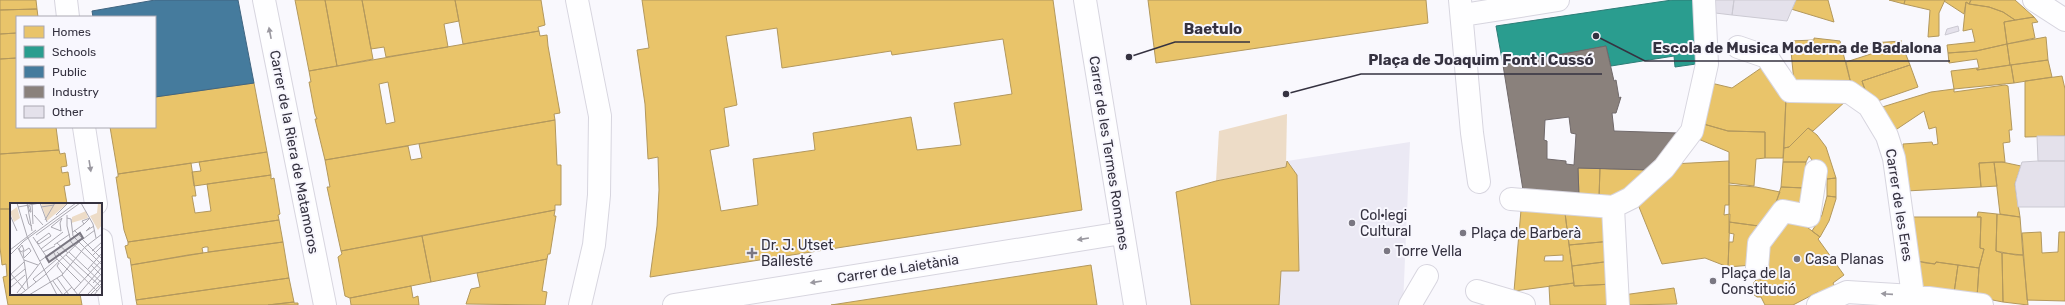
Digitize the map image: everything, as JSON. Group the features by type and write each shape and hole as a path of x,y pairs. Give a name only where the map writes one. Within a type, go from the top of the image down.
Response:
{"street":[{"path":"66,0 68,16"},
{"name":"Carrer de la Riera de Matamoros","path":"264,0 325,305"},
{"path":"577,0 600,116 599,195 596,231 580,305"},
{"name":"Carrer de les Termes Romanes","path":"1085,0 1135,305"},
{"path":"1479,182 1472,133 1462,7 1558,0"},
{"path":"1511,199 1613,207 1631,198 1664,168 1692,131 1707,64 1704,0"},
{"path":"2034,0 2065,20"},
{"name":"Carrer de les Eres","path":"1738,47 1767,56 1790,90 1849,92 1869,106 1887,136 1894,158 1913,296"},
{"path":"84,128 96,203"},
{"path":"1756,268 1759,243 1784,211 1810,216 1816,172"},
{"path":"1613,207 1617,300"},
{"name":"Carrer de Laietània","path":"674,305 1122,233"},
{"path":"102,246 111,305"},
{"path":"1410,305 1427,276"},
{"path":"1477,291 1524,305"},
{"path":"1818,305 1848,292 1913,296 1982,305"}],"shaded area":[{"path":"1287,114 1286,167 1216,181 1219,131"},
{"name":"Col·legi Cultural","path":"1410,142 1403,305 1279,305 1281,271 1299,271 1297,175 1287,161"}],"building: Homes":[{"path":"0,0 36,0 37,9 0,10"},
{"path":"295,0 325,0 337,66 309,71"},
{"path":"325,0 362,0 373,59 337,66"},
{"path":"362,0 455,0 459,21 444,24 448,47 386,57 384,47 371,49"},
{"path":"455,0 541,0 545,25 538,27 539,31 463,44"},
{"path":"642,0 1053,0 1082,210 650,277 657,226 659,190 658,157 648,159 645,104 637,50 649,48","holes":["777,28 782,68 891,51 892,55 1003,39 1012,94 954,103 961,145 917,150 911,117 813,133 815,150 753,159 758,205 721,211 710,150 729,146 724,108 737,105 726,36"]},
{"path":"1148,0 1426,0 1428,23 1156,63"},
{"path":"1796,0 1828,0 1834,22 1791,9"},
{"path":"1889,0 1905,0 1904,4"},
{"path":"1905,0 1945,0 1939,13 1939,36 1928,37 1930,10 1904,4"},
{"path":"1971,0 1969,4 1966,2 1964,14 1944,1"},
{"path":"1971,0 2015,0 2034,17 2015,20 2003,12 1989,7 1969,4"},
{"path":"1966,2 2003,12 2015,20 2004,22 2007,44 1976,51 1948,53 1947,45 1975,42 1972,29 1963,31"},
{"path":"37,9 38,16 16,16 16,33 0,34 0,10"},
{"path":"2034,17 2038,22 2032,23 2035,38 2007,44 2004,22"},
{"path":"539,31 540,36 547,35 560,113 554,114 555,120 325,160 315,119 317,119 309,82 311,82 309,71","holes":["388,82 395,122 386,124 379,84"]},
{"path":"16,33 16,58 0,59 0,34"},
{"path":"2046,37 2048,60 2010,65 2007,44"},
{"path":"1814,38 1840,41 1851,84 1794,82 1790,41 1814,40"},
{"path":"1902,41 1901,42 1910,65 1862,81 1866,92 1851,84 1846,62 1874,53 1871,43"},
{"path":"2007,44 2010,65 1977,70 1977,68 1979,68 1977,59 1949,63 1948,53 1976,51"},
{"path":"16,58 16,128 56,128 59,150 0,154 0,59"},
{"path":"2048,60 2052,77 2014,83 2011,65"},
{"path":"1910,65 1918,87 1869,104 1862,81"},
{"path":"2011,65 2014,83 1954,89 1951,71 1977,68 1977,70"},
{"path":"1764,66 1786,98 1783,158 1765,158 1765,132 1728,131 1700,123 1711,83 1732,88"},
{"path":"2062,76 2065,89 2065,136 2025,137 2025,81"},
{"path":"254,83 267,152 118,174 110,128 156,128 156,97"},
{"path":"2005,85 2008,86 2012,130 2009,130 2010,142 2003,143 2005,162 1979,163 1981,187 1906,191 1903,144 1932,142 1933,145 1938,144 1936,127 1929,129 1924,111 1894,131 1879,108 1931,92 1954,89 1954,92"},
{"path":"1786,98 1847,100 1813,131 1808,128 1789,147 1784,148"},
{"path":"555,120 557,165 561,165 561,205 555,205 555,210 341,251 327,187 330,187 325,160 408,146 411,160 422,158 419,144"},
{"path":"1700,123 1728,131 1765,132 1765,158 1756,159 1754,186 1729,183 1729,152 1696,138"},
{"path":"1808,128 1817,135 1826,147 1836,178 1827,179 1809,156 1806,162 1783,162 1784,148 1789,147"},
{"path":"59,150 60,154 65,153 67,166 61,167 62,173 68,172 70,185 64,186 67,203 10,203 10,209 0,209 0,154"},
{"path":"267,152 271,175 194,186 192,172 201,171 199,162"},
{"path":"1287,161 1297,175 1299,271 1281,271 1279,305 1191,305 1176,192 1216,181 1286,167"},
{"path":"1729,161 1729,205 1725,205 1724,215 1730,214 1728,267 1705,258 1662,264 1637,202 1672,164"},
{"path":"1783,162 1806,162 1805,188 1781,187"},
{"path":"1994,162 1997,186 1981,187 1979,163"},
{"path":"1994,162 2021,166 2015,184 2020,217 2000,214"},
{"path":"191,163 196,196 192,196 195,213 211,211 207,184 271,175 271,179 274,178 280,214 278,215 279,220 128,242 124,230 116,177 118,177 118,174"},
{"path":"1578,168 1600,168 1599,198 1579,197"},
{"path":"1600,168 1651,170 1648,174 1615,195 1599,198"},
{"path":"1836,178 1836,197 1827,196 1827,179"},
{"path":"1729,185 1756,187 1780,192 1766,227 1729,222"},
{"path":"1781,187 1805,188 1803,212 1775,206"},
{"path":"1827,196 1836,197 1836,199 1829,221 1820,237 1812,231 1822,215"},
{"path":"0,209 10,209 10,295 80,295 82,305 8,305 3,277 7,276 6,264 2,265 0,247"},
{"path":"555,210 554,216 556,216 550,254 548,254 547,259 431,282 422,236"},
{"path":"1521,210 1565,213 1574,283 1514,291","holes":["1563,255 1563,261 1544,261 1545,256"]},
{"path":"1978,212 1997,214 1996,251 2002,253 2003,302 1977,297 1979,268 1984,249 1980,248 1981,217 1977,217"},
{"path":"1565,213 1605,216 1612,241 1569,245"},
{"path":"1997,214 2020,217 2023,255 1996,251"},
{"name":"Casa Planas","path":"1791,215 1820,237 1818,239 1844,275 1833,283 1835,287 1820,296 1818,292 1793,305 1765,305 1761,297 1757,297 1753,294 1754,282 1757,279 1761,280 1763,255"},
{"path":"1910,217 1981,217 1980,248 1984,249 1979,268 1917,261"},
{"path":"279,220 283,242 208,252 208,247 205,247 202,248 203,253 131,265 125,246 128,245 128,242"},
{"path":"1729,222 1766,227 1752,265 1728,267 1729,242 1733,242 1734,234 1729,233"},
{"path":"2041,232 2042,253 2058,252 2059,232 2065,232 2065,301 2027,300 2022,233"},
{"path":"422,236 431,282 350,298 345,296 338,257 342,254 341,251"},
{"path":"1612,241 1612,261 1572,266 1569,245"},
{"path":"283,242 289,278 136,300 131,265 188,255"},
{"path":"2002,253 2023,255 2028,305 2003,302"},
{"path":"547,259 542,291 547,292 545,305 466,304 471,289 480,287 477,273"},
{"path":"1612,261 1613,284 1574,286 1572,266"},
{"path":"1917,261 1935,264 1936,262 1958,265 1954,293 1922,287"},
{"path":"1091,265 1097,305 831,305"},
{"path":"1958,265 1979,268 1977,297 1954,293"},
{"path":"289,278 294,302 268,305 137,305 136,300"},
{"path":"1574,283 1574,286 1613,284 1613,305 1550,305 1549,286"},
{"path":"411,286 413,298 418,296 419,305 351,305 350,298"},
{"path":"1674,288 1677,304 1622,305 1623,295"},
{"path":"294,302 298,303 298,305 268,305"}],"building: Schools":[{"path":"1672,0 1694,0 1696,64 1675,67 1674,56 1611,66 1606,46 1546,58 1545,53 1540,54 1540,59 1503,65 1496,26"}],"building: Public":[{"path":"155,0 238,0 254,83 156,97 156,16 93,16 92,11"}],"building: Industry":[{"path":"1606,46 1614,81 1616,80 1619,98 1621,97 1616,113 1612,113 1614,131 1678,133 1651,170 1578,168 1579,197 1523,190 1503,65","holes":["1569,117 1571,133 1576,134 1574,165 1566,164 1566,161 1547,159 1547,141 1544,140 1545,120"]}],"building: Other":[{"path":"1707,0 1734,0 1732,15 1707,12"},
{"path":"1734,0 1796,0 1787,21 1732,15"},
{"path":"1958,26 1959,31 1945,35 1947,29"},
{"path":"2037,136 2065,136 2065,161 2038,161"},
{"path":"2065,161 2065,207 2018,207 2015,184 2022,162"}],"place":[{"name":"Escola de Musica Moderna de Badalona","path":"1596,36"},
{"name":"Baetulo","path":"1129,57"},
{"name":"Plaça de Joaquim Font i Cussó","path":"1286,94"},
{"name":"Col·legi Cultural","path":"1352,223"},
{"name":"Plaça de Barberà","path":"1463,233"},
{"name":"Torre Vella","path":"1387,251"},
{"name":"Dr. J. Utset Ballesté","path":"752,253"},
{"name":"Casa Planas","path":"1797,259"},
{"name":"Plaça de la Constitució","path":"1713,281"}]}
